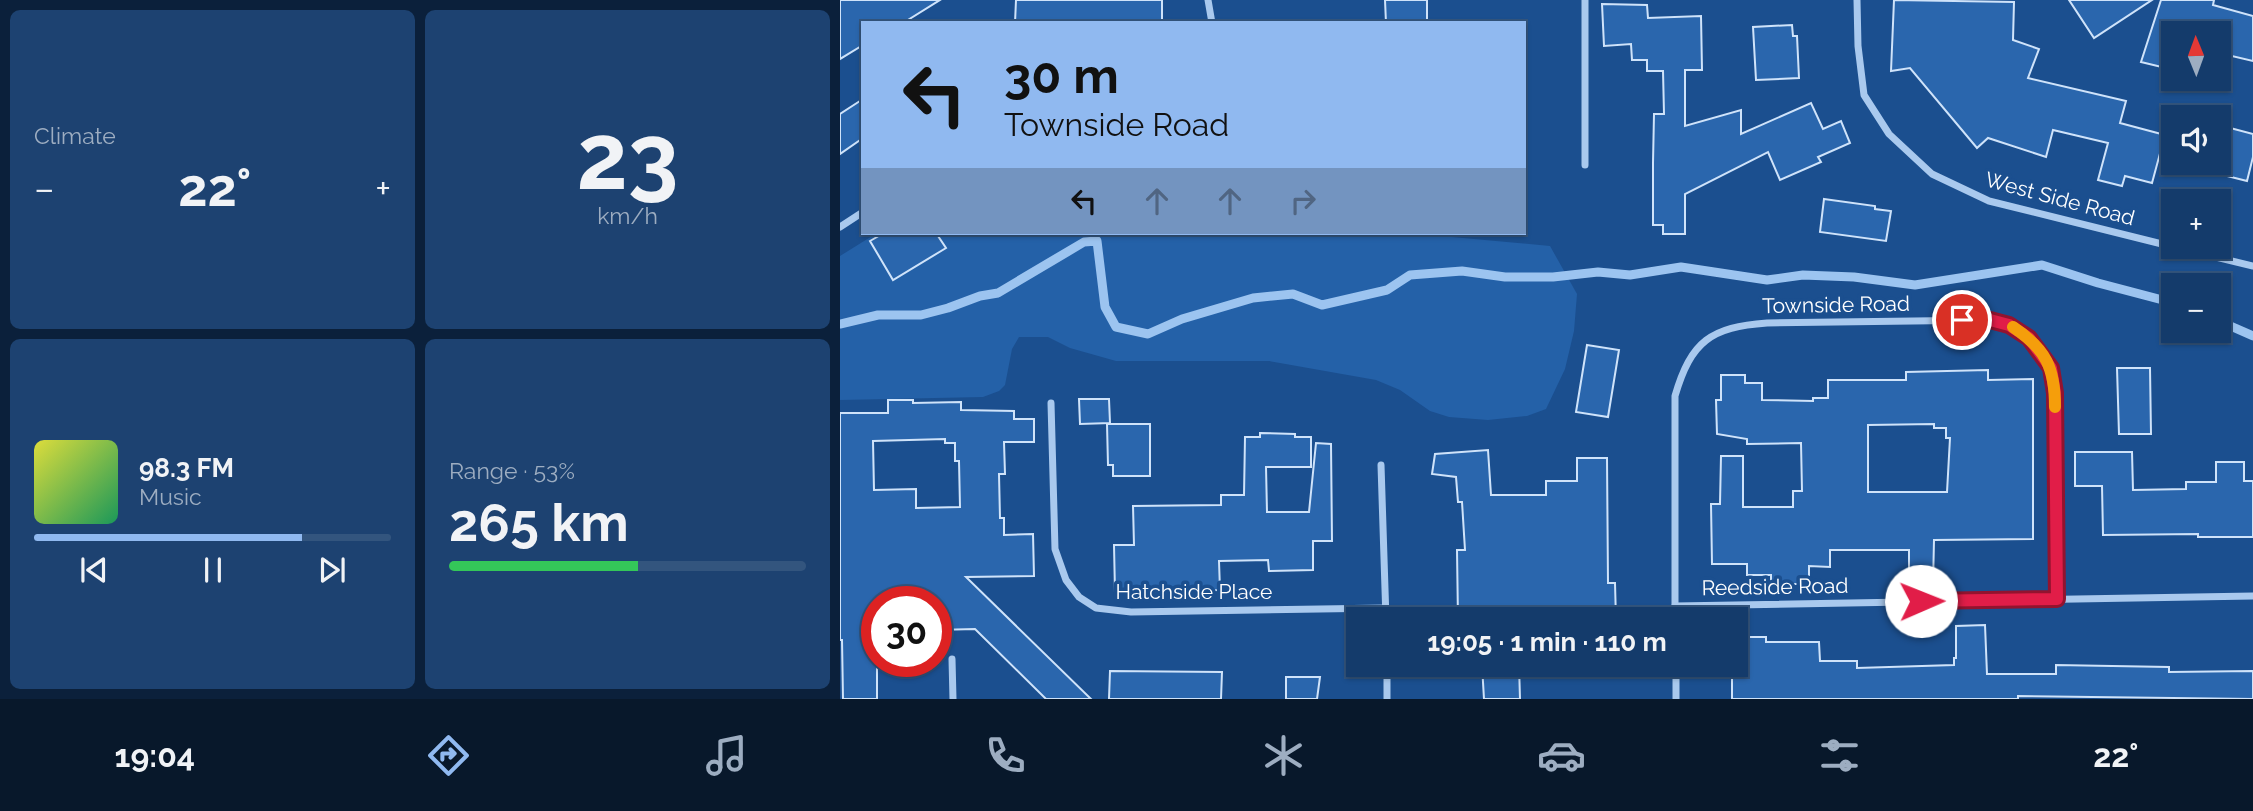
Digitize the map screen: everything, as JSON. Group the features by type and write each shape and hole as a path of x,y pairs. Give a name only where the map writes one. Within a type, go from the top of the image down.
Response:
{"street":[{"path":"1208,0 1212,21"},
{"path":"1585,0 1585,165"},
{"name":"West Side Road","path":"1857,0 1858,47 1864,95 1889,134 1932,174 1989,201 2161,244"},
{"path":"840,227 861,213"},
{"name":"West Side Road","path":"2224,259 2253,266"},
{"name":"Townside Road","path":"1675,606 1675,396 1681,376 1692,353 1717,333 1739,325 1795,323 1990,320 2009,325 2029,338 2051,368 2055,393 2057,599"},
{"name":"Hatchside Place","path":"1051,403 1055,548 1066,580 1079,597 1096,608 1131,612 1346,609"},
{"path":"1381,465 1386,607"},
{"name":"Reedside Road","path":"1675,606 2253,596"},
{"path":"952,659 953,699"},
{"path":"1387,677 1387,699"},
{"path":"1676,677 1676,699"}],"shaded area":[{"path":"874,235 1452,235 1550,246 1577,294 1574,331 1565,369 1546,409 1527,416 1488,420 1449,417 1430,411 1400,390 1376,380 1269,361 1116,361 1070,348 1048,337 1019,337 1012,349 1005,385 999,391 983,397 840,400 840,256"}],"building":[{"path":"840,0 940,0 906,21 861,21 861,46 840,59"},
{"path":"1016,0 1162,0 1162,21 1015,21"},
{"path":"1385,0 1427,0 1427,21 1386,21"},
{"path":"1894,0 2014,2 2013,40 2039,49 2028,78 2126,101 2120,123 2161,134 2161,150 2152,183 2125,176 2122,186 2098,180 2108,143 2053,130 2046,157 1988,138 1977,148 1910,68 1891,71"},
{"path":"2069,0 2152,0 2094,38"},
{"path":"2161,0 2214,0 2213,5 2253,16 2253,61 2231,56 2231,21 2161,21 2161,67 2141,62"},
{"path":"1602,4 1647,5 1648,18 1701,16 1702,70 1685,70 1685,126 1741,110 1741,134 1811,103 1823,129 1841,121 1850,143 1818,157 1821,162 1780,180 1768,152 1685,194 1685,234 1663,234 1663,225 1653,225 1653,163 1654,114 1664,114 1663,71 1647,71 1647,60 1632,60 1631,44 1604,46"},
{"path":"1792,25 1793,36 1797,36 1799,78 1756,80 1753,27"},
{"path":"861,100 861,139 840,154 840,114"},
{"path":"2231,128 2253,134 2253,157 2247,181 2223,175 2231,175"},
{"path":"1824,199 1875,206 1875,209 1891,211 1886,241 1820,232"},
{"path":"880,235 937,235 946,248 893,280 870,241"},
{"path":"1587,345 1619,350 1608,417 1576,412"},
{"path":"2117,368 2150,368 2151,434 2119,434"},
{"path":"1988,370 1988,380 2033,379 2033,539 1934,540 1933,585 1909,585 1909,550 1830,550 1830,567 1809,566 1809,584 1771,584 1771,575 1747,575 1747,564 1712,564 1711,504 1720,504 1721,456 1743,456 1743,507 1793,507 1793,491 1802,491 1801,443 1747,444 1747,439 1717,434 1716,400 1721,400 1721,375 1745,375 1745,383 1762,383 1762,400 1813,401 1813,398 1828,398 1828,380 1906,380 1906,372","holes":["1934,424 1934,428 1946,428 1946,438 1950,438 1947,492 1868,492 1868,425"]},
{"path":"1079,399 1109,399 1110,423 1080,424"},
{"path":"888,400 913,400 913,403 961,402 961,410 1014,411 1014,419 1034,419 1034,442 1004,442 1005,474 999,474 1000,518 1004,518 1004,535 1033,534 1034,576 966,577 1091,699 1046,699 975,629 952,630 952,586 861,586 861,677 877,677 877,699 843,699 840,640 840,413 888,413","holes":["945,439 945,443 955,443 955,461 959,461 960,507 916,508 916,489 874,490 873,441"]},
{"path":"1107,424 1150,424 1150,476 1113,476 1113,465 1108,465"},
{"path":"1260,433 1311,437 1311,467 1266,467 1267,512 1309,512 1316,443 1331,444 1332,541 1313,541 1313,570 1269,571 1268,560 1219,561 1220,590 1115,592 1114,545 1134,545 1133,506 1221,505 1221,495 1244,495 1245,437 1260,437"},
{"path":"1488,450 1491,495 1546,495 1546,481 1577,481 1577,458 1607,458 1608,583 1615,583 1616,607 1458,607 1457,550 1465,550 1462,502 1458,502 1456,477 1432,474 1435,454"},
{"path":"2075,452 2132,452 2133,490 2186,489 2186,482 2216,482 2216,462 2244,462 2244,481 2253,481 2253,537 2198,537 2198,534 2103,535 2102,486 2075,486"},
{"path":"1985,625 1987,674 2056,674 2056,665 2169,667 2169,672 2253,671 2253,699 2018,696 2018,699 1732,699 1732,677 1748,677 1748,637 1766,637 1766,642 1819,642 1820,661 1857,661 1857,668 1954,665 1956,626"},
{"path":"1110,671 1222,672 1221,699 1109,699"},
{"path":"1286,677 1320,677 1317,699 1286,699"},
{"path":"1483,677 1519,677 1520,699 1484,699"}],"waterway":[{"path":"840,324 878,315 921,315 998,293 1084,242 1097,241 1105,307 1116,327 1148,334 1182,319 1253,298 1293,294 1322,305 1387,290 1410,275 1462,271 1505,277 1553,277 1598,272 1630,275 1681,267 1767,280 1803,275 1854,277 1915,285 2042,265 2161,300"},
{"path":"2231,326 2253,336"}],"slow traffic":[{"path":"2013,327 2029,338 2051,368 2055,407"}],"route":[{"path":"1921,601 2057,599 2055,393 2051,368 2029,338 2009,325 1990,320 1962,320"}]}
